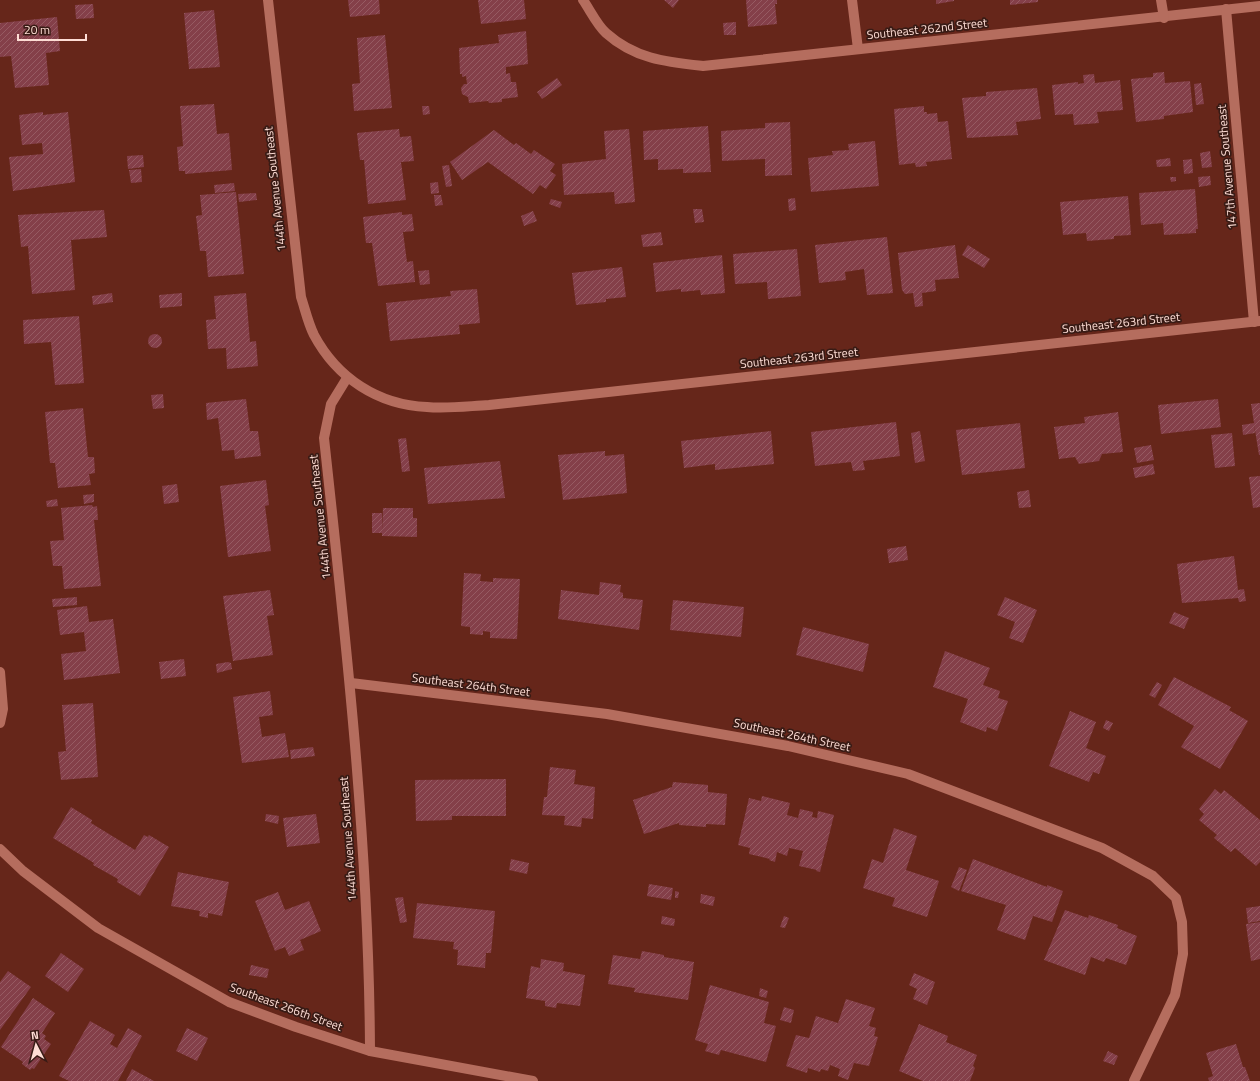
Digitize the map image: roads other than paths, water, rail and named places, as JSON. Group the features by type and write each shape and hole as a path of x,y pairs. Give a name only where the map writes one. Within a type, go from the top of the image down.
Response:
{"street":[{"name":"144th Avenue Southeast","path":"268,0 301,297 314,334 329,358 347,378 331,404 324,438 351,683 370,971 370,1050"},
{"name":"Southeast 262nd Street","path":"584,0 605,32 629,50 658,61 703,66 1164,18 1226,9 1260,6"},
{"path":"852,0 858,49"},
{"path":"1161,0 1164,18"},
{"name":"147th Avenue Southeast","path":"1226,9 1257,321"},
{"name":"Southeast 263rd Street","path":"347,378 384,399 427,408 489,405 1257,321"},
{"path":"0,672 3,709 0,723"},
{"name":"Southeast 264th Street","path":"351,683 607,714 788,746 908,774 1102,848 1153,876 1176,898 1182,922 1183,954 1175,995 1134,1081"},
{"name":"Southeast 266th Street","path":"0,849 22,871 98,928 229,1002 296,1027 370,1050 534,1081"}]}
